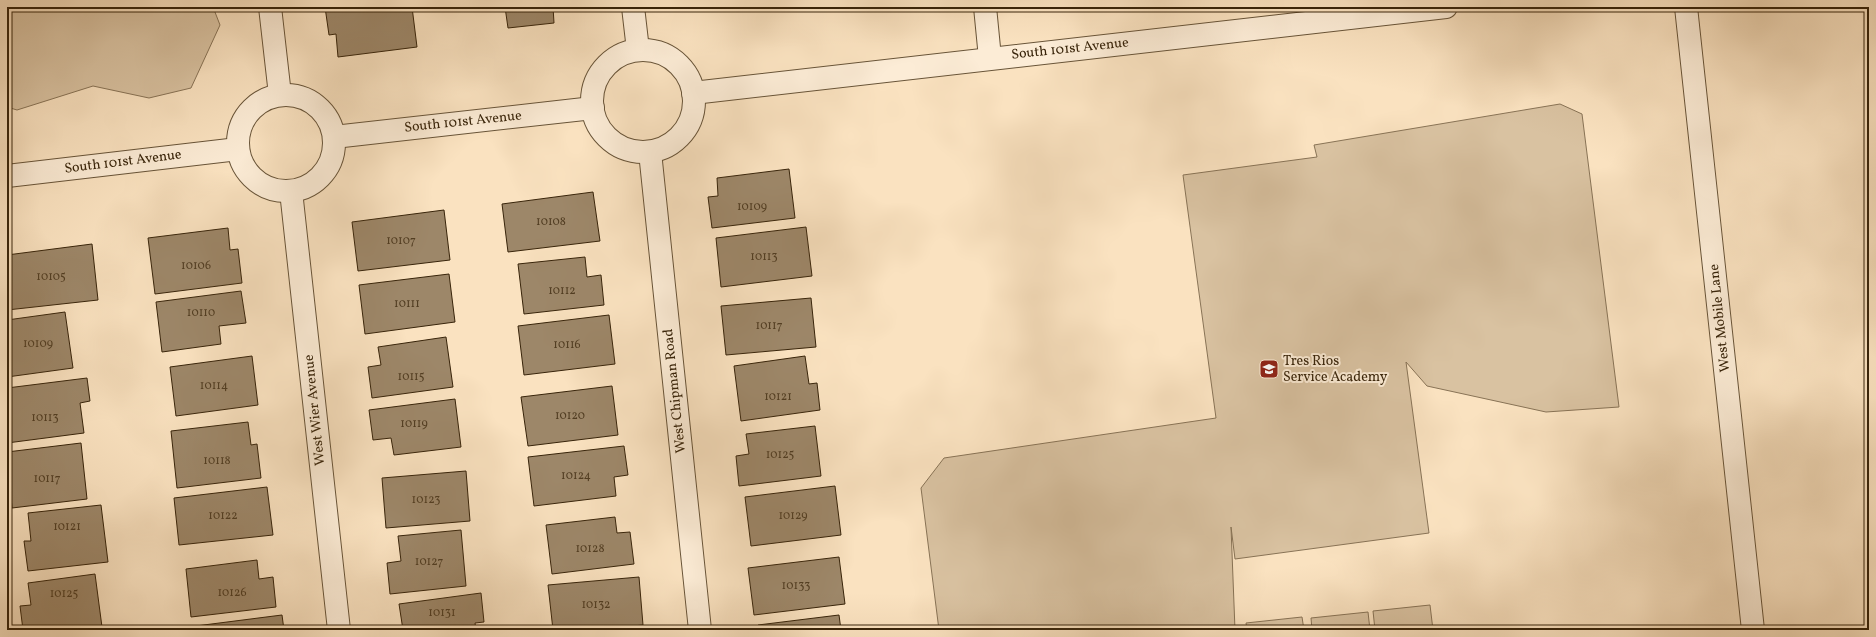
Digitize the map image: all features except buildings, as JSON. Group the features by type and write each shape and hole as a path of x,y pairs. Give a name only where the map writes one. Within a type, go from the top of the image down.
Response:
{"street":[{"path":"270,7 280,95"},
{"path":"633,7 638,50"},
{"path":"984,7 990,58"},
{"name":"South 101st Avenue","path":"693,93 1446,7"},
{"name":"West Mobile Lane","path":"1686,7 1753,630"},
{"path":"638,50 654,51 668,56 680,66 689,79 693,93 693,110 688,125 678,138 665,147 650,152 624,148 612,142 603,132 596,120 593,108 592,96 600,74 616,57 638,50"},
{"path":"280,95 293,95 305,98 316,105 331,125 334,137 333,152 328,167 318,178 305,187 290,191 276,190 262,185 251,176 242,163 238,149 238,136 248,113 257,104 268,98 280,95"},
{"name":"South 101st Avenue","path":"334,137 593,108"},
{"name":"South 101st Avenue","path":"7,176 238,149"},
{"name":"West Chipman Road","path":"650,152 700,630"},
{"name":"West Wier Avenue","path":"290,191 339,630"}],"shaded area":[{"path":"7,7 213,7 220,25 191,88 149,98 93,86 17,110 7,107"},
{"path":"1560,104 1582,114 1619,407 1546,412 1427,386 1406,362 1429,533 1235,559 1231,527 1235,630 939,630 921,488 944,458 1216,418 1183,175 1317,157 1314,145"},
{"path":"1430,605 1433,630 1375,630 1373,611"},
{"path":"1368,612 1370,630 1312,630 1311,618"},
{"path":"1302,617 1304,630 1247,630 1246,623"}],"place":[{"name":"Tres Rios Service Academy","path":"1269,369"}]}
